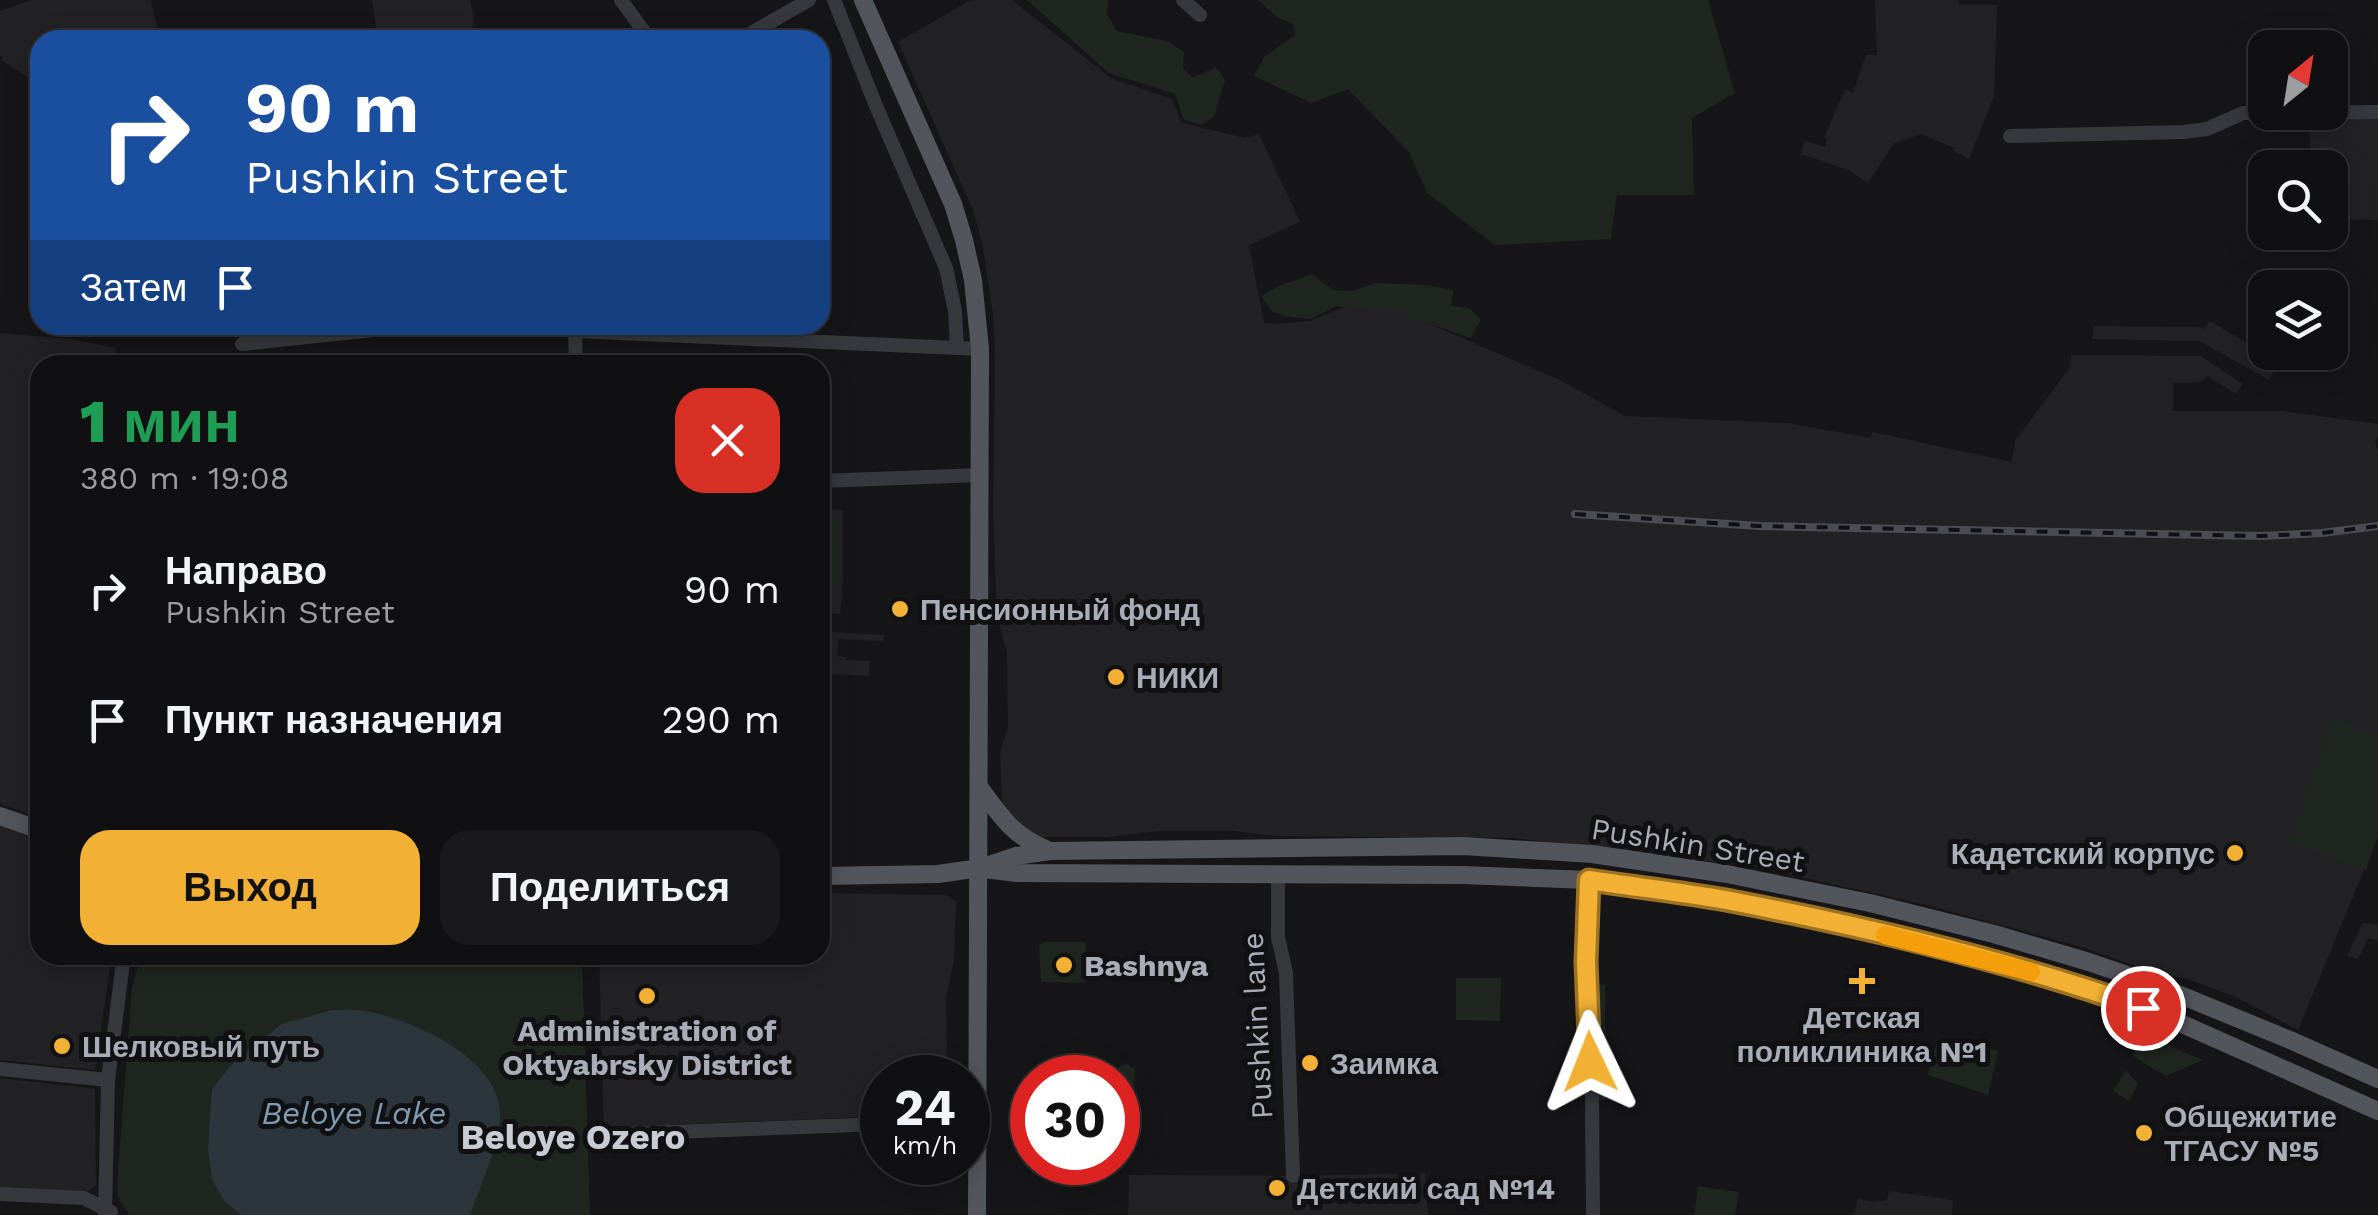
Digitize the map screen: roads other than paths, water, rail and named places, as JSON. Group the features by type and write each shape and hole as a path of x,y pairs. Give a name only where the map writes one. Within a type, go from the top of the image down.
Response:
{"main road":[{"path":"863,0 953,204 973,280 980,349 980,868 975,1055"},
{"path":"980,788 1013,831 1050,851"},
{"path":"0,816 30,826"},
{"name":"Pushkin Street","path":"830,876 938,874 1050,851 1464,846 1592,854 1727,874 1870,903 1994,934 2090,962 2172,992 2378,1079"},
{"name":"Pushkin Street","path":"980,868 1018,873 1463,874 1589,880 1723,900 1865,930 2076,984 2162,1015 2378,1112"},
{"path":"976,1185 977,1215"}],"street":[{"path":"621,0 643,30"},
{"path":"757,30 809,0"},
{"path":"834,0 946,268 956,311 956,348"},
{"path":"1184,0 1200,15"},
{"path":"2010,136 2184,132 2207,129 2243,113 2378,112"},
{"path":"242,344 316,335"},
{"path":"760,335 980,349"},
{"path":"830,481 980,476"},
{"name":"Pushkin lane","path":"1278,874 1278,944 1286,973 1293,1176"},
{"path":"1589,880 1586,962 1593,1215"},
{"path":"108,1213 108,1080 125,965"},
{"path":"0,1069 108,1080"},
{"path":"596,1135 860,1125"},
{"path":"0,1194 84,1198 108,1213"}],"water":[{"name":"Beloye Lake","path":"332,1010 366,1011 409,1024 450,1045 484,1074 495,1091 500,1121 470,1215 242,1215 224,1201 212,1179 208,1148 212,1089 231,1065 282,1024"}],"railway":[{"path":"1575,514 1759,526 2260,536 2378,526"}],"place":[{"name":"Пенсионный фонд","path":"900,609"},
{"name":"НИКИ","path":"1116,677"},
{"name":"Кадетский корпус","path":"2235,853"},
{"name":"Bashnya","path":"1064,965"},
{"name":"Детская поликлиника №1","path":"1862,981"},
{"name":"Administration of Oktyabrsky District","path":"647,996"},
{"name":"Шелковый путь","path":"62,1046"},
{"name":"Заимка","path":"1310,1063"},
{"name":"Общежитие ТГАСУ №5","path":"2144,1133"},
{"name":"Детский сад №14","path":"1277,1188"}],"district":[{"name":"Beloye Ozero","path":"573,1137"}]}
